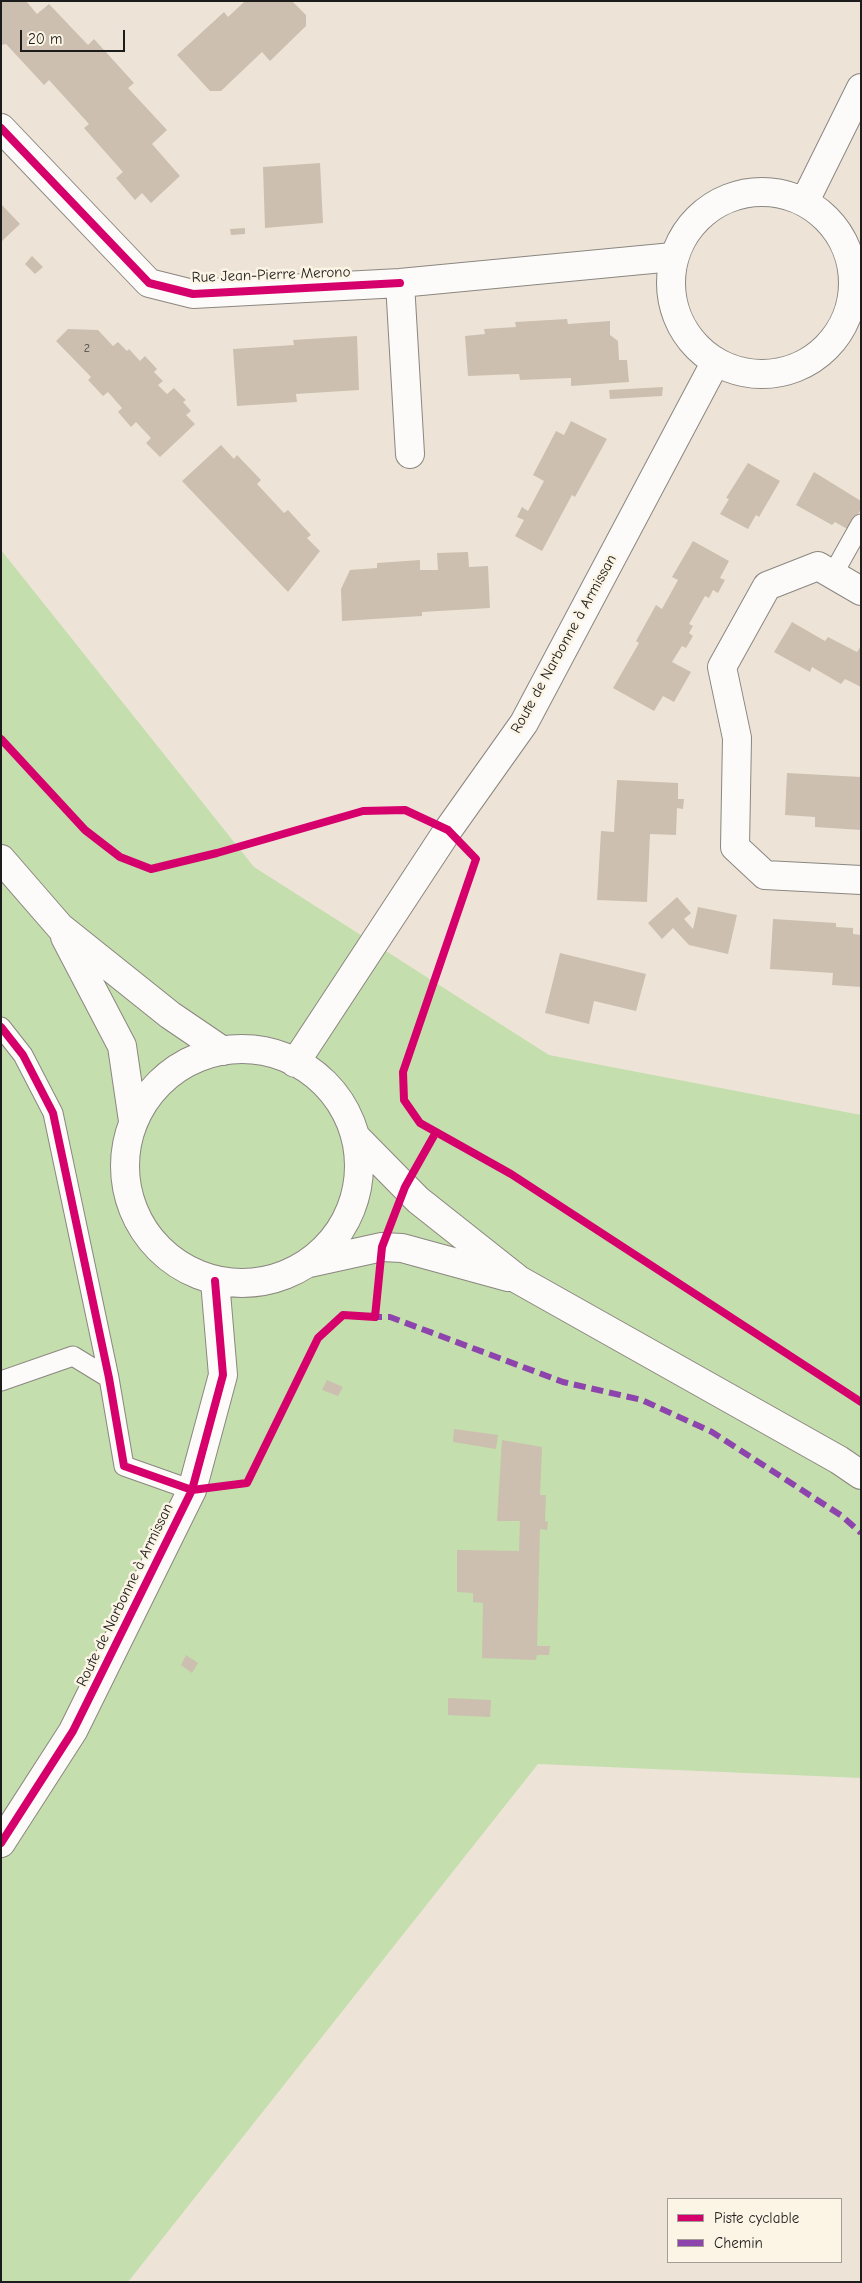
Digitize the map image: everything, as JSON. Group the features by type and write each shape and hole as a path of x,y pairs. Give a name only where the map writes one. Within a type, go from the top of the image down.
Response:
{"street":[{"path":"805,201 861,88"},
{"name":"Rue Jean-Pierre Merono","path":"1,128 149,283 193,294 400,283 673,257"},
{"path":"773,191 805,201 834,225 852,259 854,320 826,351 794,370 753,375 715,363 691,342 674,314 669,284 673,257 694,220 731,196 773,191"},
{"path":"400,283 410,454"},
{"name":"Route de Narbonne à Armissan","path":"295,1063 448,830 524,723 715,363"},
{"path":"861,591 818,566 767,586 722,667 737,738 735,847 764,875 861,880"},
{"path":"1,859 60,927 170,1016 223,1050"},
{"path":"60,927 122,1046 133,1121"},
{"path":"309,1263 335,1238 352,1206 359,1171 355,1136 338,1100 315,1074 284,1057 250,1049 223,1050 186,1063 154,1087 133,1121 124,1156 126,1192 139,1225 171,1262 215,1281 248,1284 280,1278 309,1263 382,1247 402,1248 519,1280"},
{"path":"355,1136 418,1200 519,1280 839,1460 861,1475"},
{"name":"Route de Narbonne à Armissan","path":"1,1843 73,1732 192,1490 223,1375 215,1281"}],"lane":[{"path":"832,574 861,524"},
{"path":"1,1027 23,1055 53,1113 108,1378 124,1466 192,1490"},
{"path":"1,1381 73,1356 108,1378"}],"green space":[{"path":"1,550 254,867 549,1055 861,1115 861,1778 538,1764 128,2282 1,2282"}],"building":[{"path":"2,1 26,1 37,14 49,4 88,45 94,39 134,83 128,88 167,130 152,144 180,176 151,203 142,193 135,200 116,178 123,172 84,128 89,124 49,80 44,85 6,44 1,45"},
{"path":"245,1 292,1 306,15 306,26 270,61 262,52 221,91 210,91 177,55 224,12 228,17"},
{"path":"320,163 323,223 265,228 263,167"},
{"path":"1,204 20,224 1,242"},
{"path":"245,228 245,234 231,235 230,229"},
{"path":"32,256 43,267 35,274 25,264"},
{"path":"567,319 568,324 610,321 610,335 618,341 619,360 627,360 629,382 571,386 571,378 520,380 519,374 468,376 465,336 485,334 484,329 516,327 515,322"},
{"path":"68,329 98,330 113,346 118,342 127,351 129,349 140,361 145,356 157,369 154,372 163,381 158,385 167,394 174,388 186,400 183,402 191,411 186,415 195,424 160,457 146,443 151,438 136,422 131,427 118,412 122,408 108,392 103,396 88,380 91,377 56,341"},
{"path":"357,336 359,390 296,394 297,402 237,406 233,349 294,345 293,340"},
{"path":"663,387 662,396 610,399 609,390"},
{"path":"571,421 607,439 575,497 572,495 542,551 515,536 524,520 517,517 522,507 528,511 544,481 533,475 556,431 564,435"},
{"path":"221,445 234,459 237,455 261,480 257,484 284,513 288,510 311,535 307,538 320,551 288,592 182,481"},
{"path":"748,463 780,481 759,517 756,515 748,529 720,514 729,499 726,498"},
{"path":"814,472 861,501 861,509 849,530 835,522 832,525 796,505"},
{"path":"693,541 729,561 720,578 725,580 718,593 713,590 709,598 705,596 689,624 693,626 689,633 693,636 686,648 682,646 672,662 691,672 674,702 663,696 654,711 613,688 639,643 636,641 656,605 662,609 678,580 672,577"},
{"path":"468,552 469,567 488,566 490,608 422,612 422,616 342,621 341,589 350,570 377,568 377,563 420,560 420,570 438,570 437,553"},
{"path":"792,622 825,641 828,637 857,652 861,646 861,687 845,679 841,684 812,667 810,672 774,652"},
{"path":"787,773 861,777 861,830 815,827 815,817 785,815"},
{"path":"617,780 678,783 678,799 684,799 683,809 677,808 676,835 650,834 647,902 597,900 601,831 614,832"},
{"path":"677,897 691,913 684,919 693,929 698,907 737,915 728,954 689,945 673,928 662,939 648,923"},
{"path":"773,919 836,923 836,927 853,928 853,934 861,935 861,987 832,985 833,973 770,969"},
{"path":"560,953 646,974 636,1011 594,1001 589,1024 545,1013"},
{"path":"327,1380 343,1387 338,1396 322,1390"},
{"path":"454,1429 498,1435 496,1449 453,1442"},
{"path":"502,1440 542,1447 540,1495 546,1495 545,1521 548,1522 547,1530 540,1529 537,1646 550,1646 549,1655 537,1655 536,1660 482,1658 483,1603 473,1602 473,1593 457,1592 457,1550 519,1551 520,1521 497,1521"},
{"path":"186,1655 198,1663 192,1673 181,1665"},
{"path":"448,1698 491,1700 490,1717 448,1715"}],"marked path":[{"path":"370,1317 390,1317 563,1382 642,1400 712,1432 842,1516 861,1533"}],"cycle path":[{"path":"1,128 149,283 193,294 400,283"},
{"path":"1,739 85,830 120,857 151,869 217,853 363,811 405,810 448,830 476,859 403,1072 404,1100 420,1123 511,1174 861,1402"},
{"path":"1,1027 23,1055 53,1113 109,1378 124,1466 192,1490 247,1483 318,1338 343,1315 375,1317 382,1247 405,1187 436,1132"},
{"path":"1,1843 73,1731 192,1490 223,1375 215,1281"}]}
